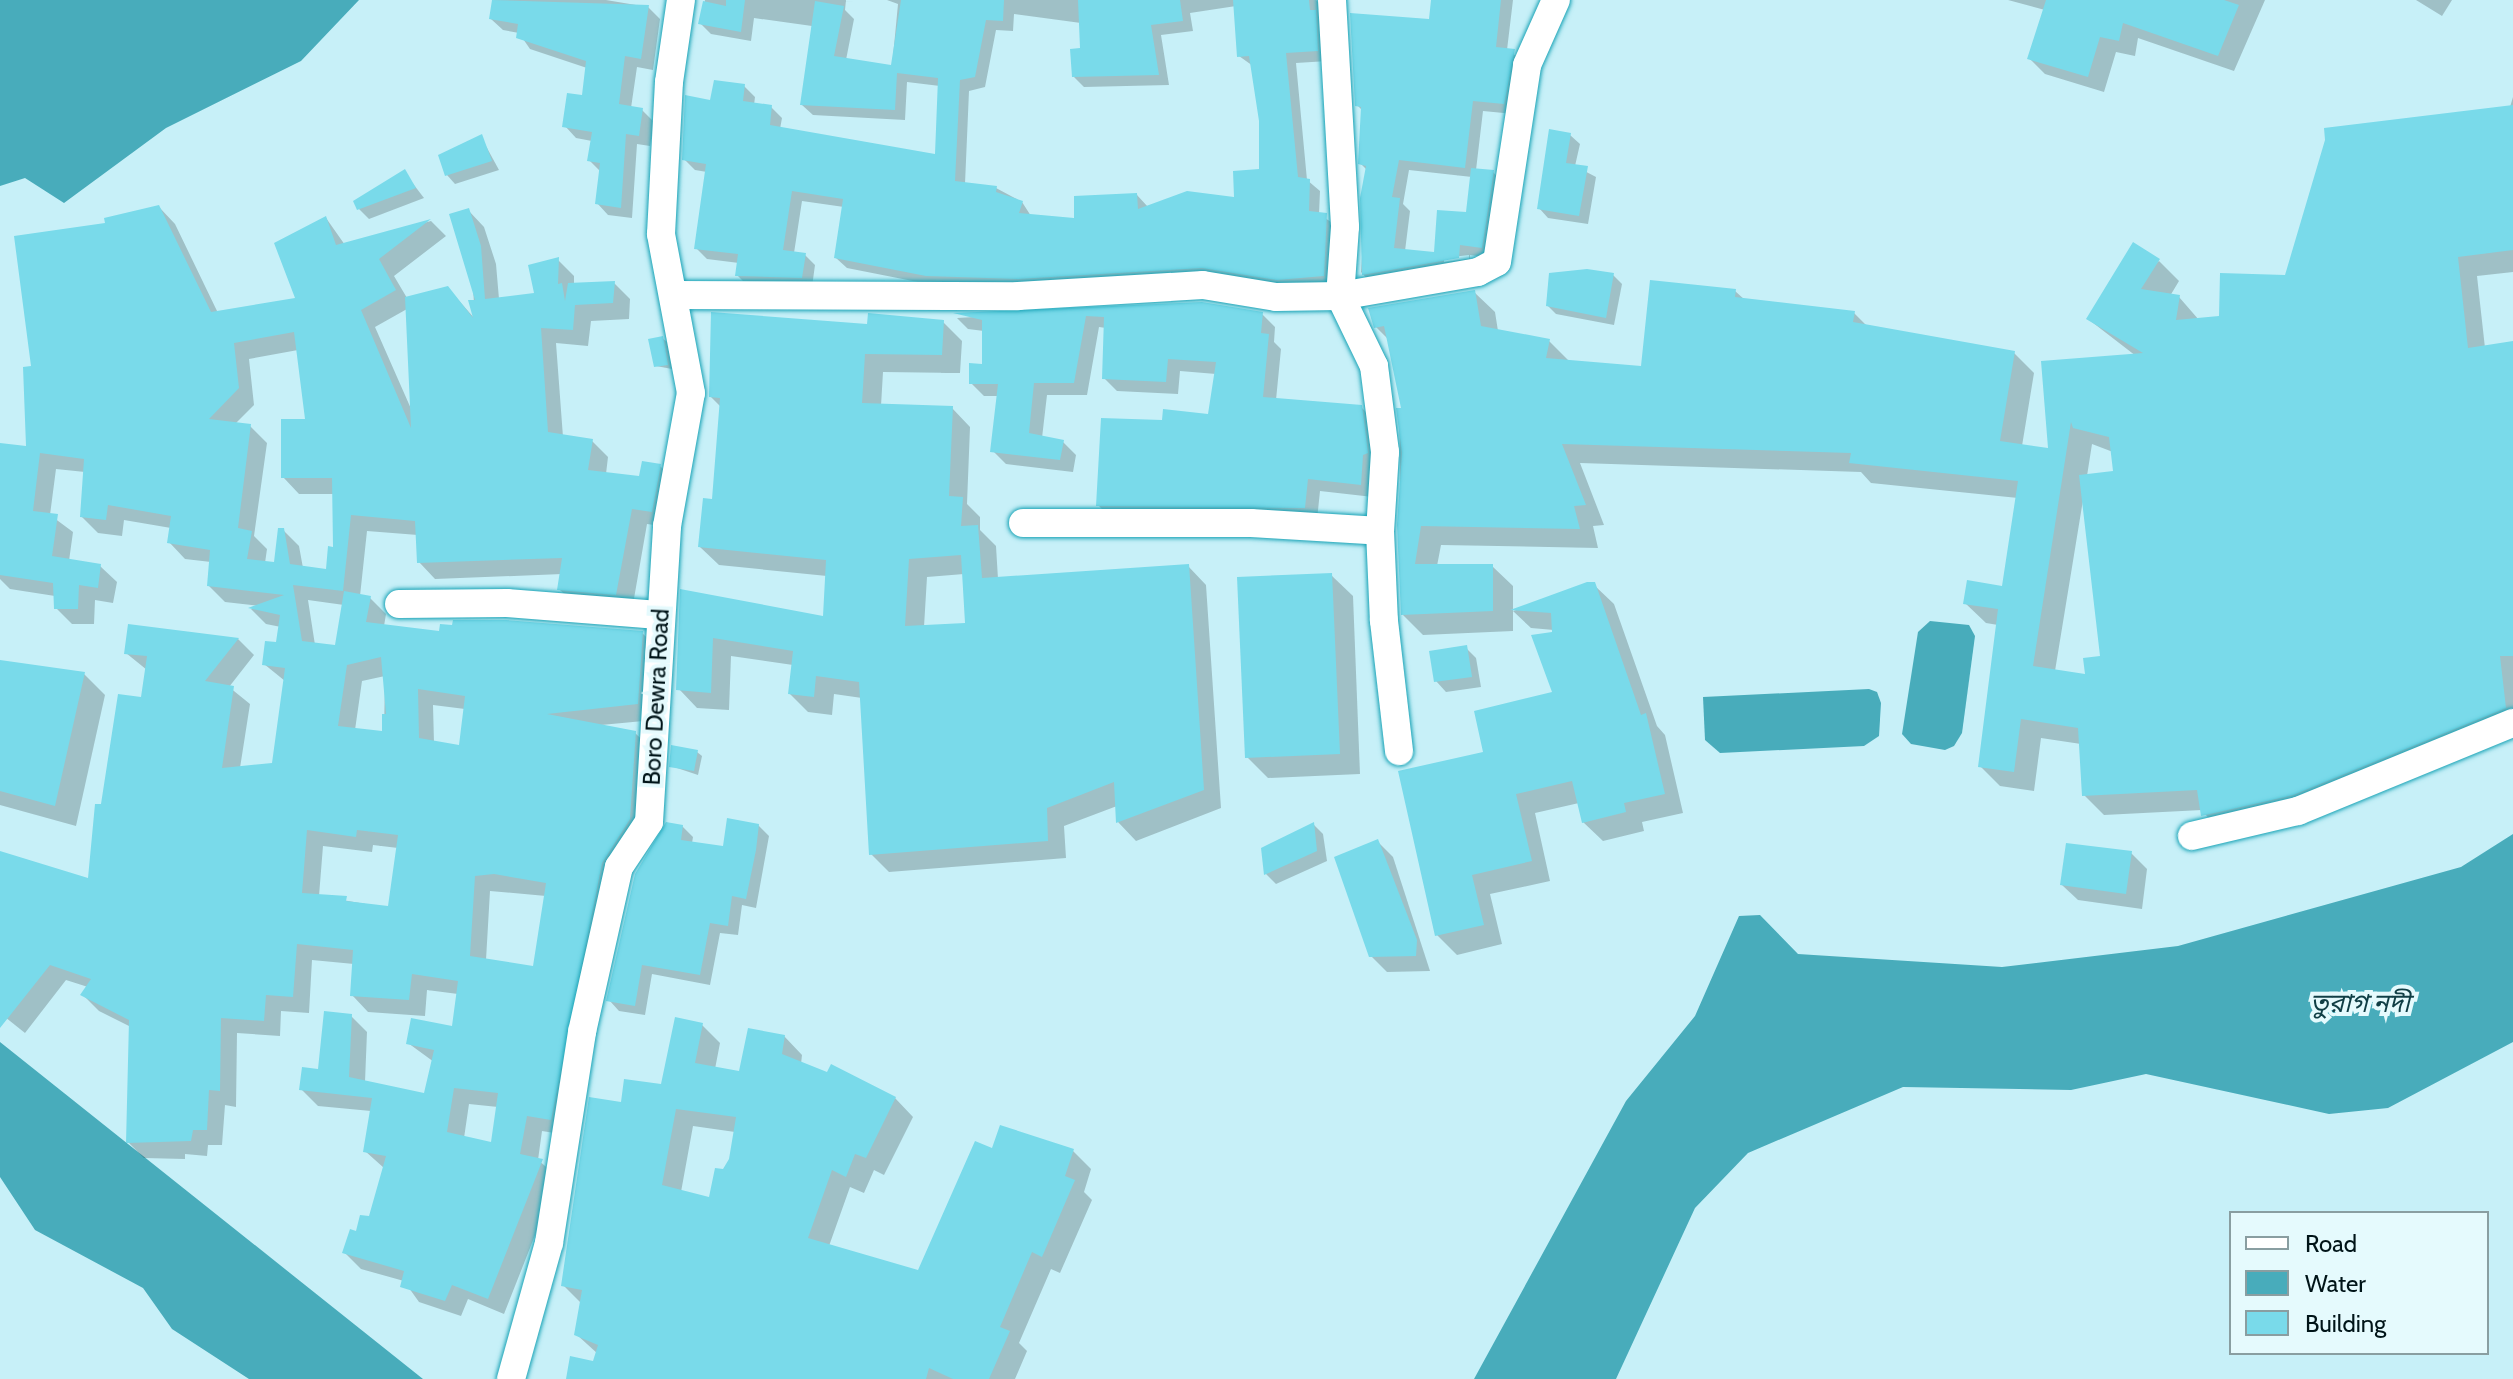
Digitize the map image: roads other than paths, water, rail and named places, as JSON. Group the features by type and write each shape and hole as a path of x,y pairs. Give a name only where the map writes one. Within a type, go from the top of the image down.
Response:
{"street":[{"name":"Boro Dewra Road","path":"511,1379 549,1243 582,1032 619,867 649,822 658,744 659,615 667,526 691,393 675,295 661,234 669,82 681,0"},
{"path":"1332,0 1345,227 1340,296 1374,366 1385,452 1380,531 1399,751"},
{"path":"675,295 1018,296 1203,285 1276,297 1340,296 1478,272 1497,262 1527,65 1556,0"},
{"path":"1023,523 1251,523 1380,531"},
{"path":"399,604 507,603 659,615"},
{"path":"2192,836 2298,811 2513,723"}],"water":[{"path":"0,0 359,0 301,61 166,128 64,203 25,178 0,186"},
{"path":"1930,621 1969,625 1975,636 1962,733 1954,746 1945,750 1911,744 1902,734 1918,632"},
{"path":"1869,689 1877,692 1881,703 1879,736 1864,746 1720,753 1705,740 1703,697"},
{"name":"তুরাগ নদী","path":"2513,834 2513,1042 2388,1108 2329,1114 2146,1074 2071,1090 1903,1087 1748,1153 1695,1208 1616,1379 1474,1379 1626,1101 1695,1016 1739,916 1760,915 1798,954 2002,967 2178,946 2461,867"},
{"path":"0,1042 423,1379 249,1379 172,1329 143,1288 35,1230 0,1177"}]}
